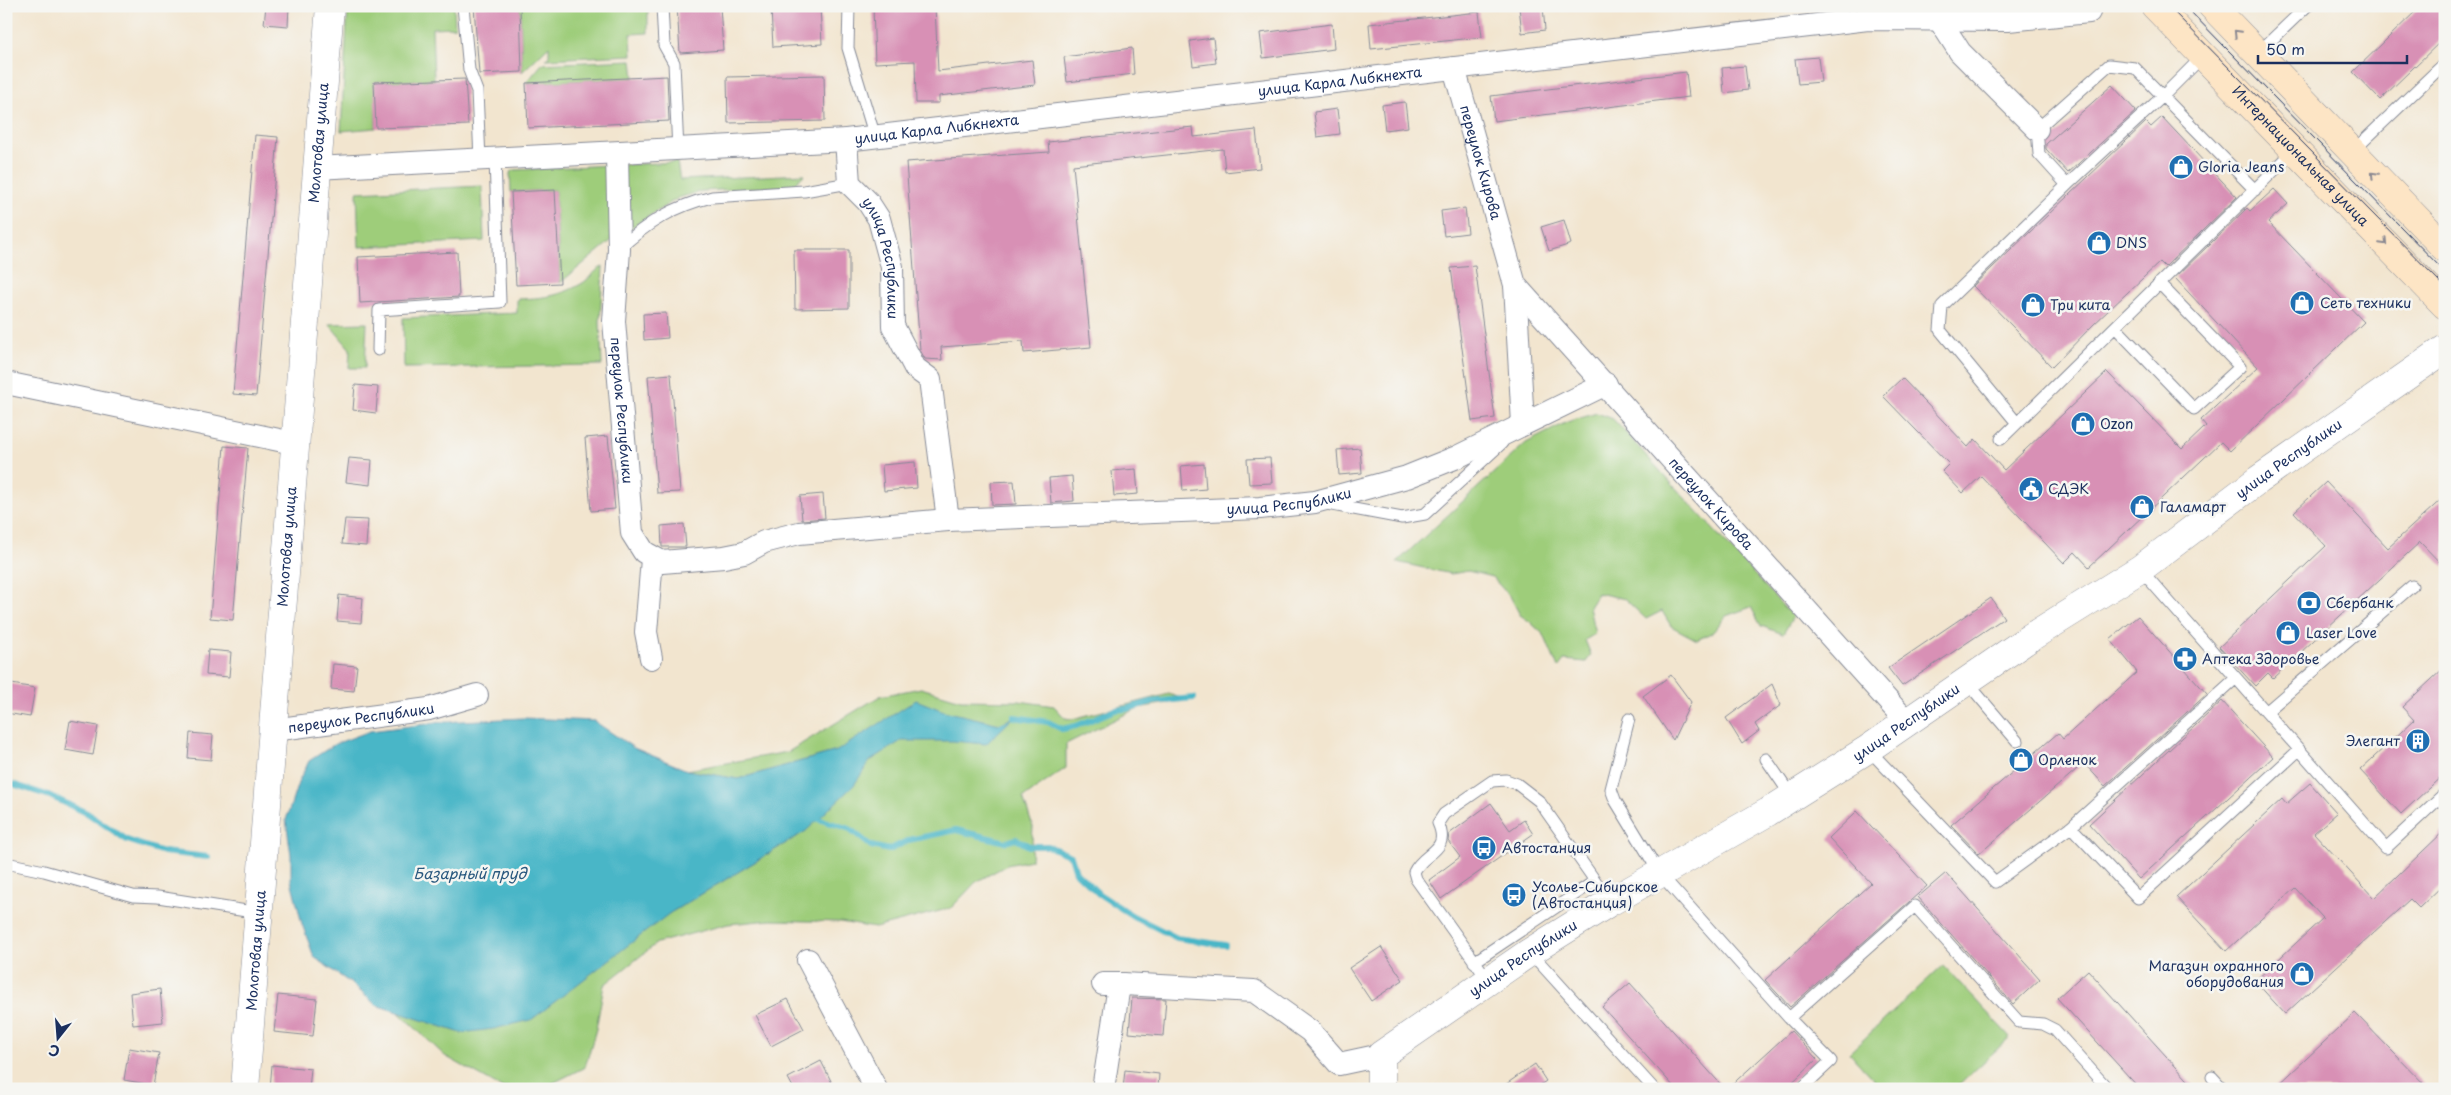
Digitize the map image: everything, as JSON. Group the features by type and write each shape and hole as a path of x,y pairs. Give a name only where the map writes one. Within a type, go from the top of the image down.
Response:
{"main road":[{"name":"Интернациональная улица","path":"2154,6 2445,305"},
{"path":"2212,6 2445,248"}],"street":[{"name":"Молотовая улица","path":"245,1089 293,443 330,6"},
{"name":"улица Карла Либкнехта","path":"316,168 678,151 846,140 1454,68 1871,13 1935,12 2008,20 2088,12"},
{"path":"1935,12 1960,52 2037,129"},
{"name":"переулок Кирова","path":"1454,68 1515,285 1523,424"},
{"name":"улица Республики","path":"846,140 848,184 868,202 879,220 892,267 893,326 915,368 930,379 948,520"},
{"name":"переулок Республики","path":"617,154 618,250 614,320 632,533 644,552 652,559"},
{"name":"переулок Кирова","path":"1515,285 1606,384 1907,722"},
{"name":"улица Республики","path":"1380,1055 1481,971 1530,952 1603,892 1660,874 1792,797 1868,749 1966,681 2140,569 2258,480 2445,349"},
{"path":"6,383 293,443"},
{"name":"улица Республики","path":"652,559 662,562 724,557 744,553 764,542 799,533 948,520 1260,508 1315,502 1407,477 1457,457 1606,384"},
{"path":"651,658 646,632 652,559"},
{"name":"переулок Республики","path":"273,730 429,709 477,695"},
{"path":"808,960 876,1089"},
{"path":"1103,1089 1118,992 1113,984 1254,991 1310,1031 1339,1064 1380,1055 1381,1089"}],"lane":[{"path":"378,350 379,310 500,302 487,160 477,91 469,70 463,6"},
{"path":"662,6 664,45 674,63 678,151"},
{"path":"849,6 848,48 875,137"},
{"path":"2257,54 2307,6"},
{"path":"2017,423 1940,330 1942,306 2066,185 2163,96 2203,56"},
{"path":"2066,185 2039,154 2037,129 2109,65 2135,68 2255,190"},
{"path":"2352,152 2443,67"},
{"path":"2001,439 2295,150"},
{"path":"618,250 640,230 663,214 700,200 712,197 804,191 848,184"},
{"path":"2115,327 2194,409 2240,367 2159,283"},
{"path":"1315,502 1402,518 1425,514 1523,424"},
{"path":"2140,569 2386,848 2445,793"},
{"path":"2266,712 2412,586"},
{"path":"1868,749 1995,882 2071,827 2236,678"},
{"path":"1966,681 2016,741"},
{"path":"1629,719 1611,789 1660,874 1789,1018 1831,1061 1801,1089"},
{"path":"2071,827 2138,898 2300,750"},
{"path":"1766,759 1792,797"},
{"path":"1506,780 1516,784 1539,801 1603,892 1481,971 1416,880 1414,872 1418,862 1428,857 1440,844 1442,833 1438,823 1444,814 1492,781 1506,780"},
{"path":"6,862 133,896 158,896 259,913"},
{"path":"1789,1018 1915,906 2020,1022 2042,1024 2055,1030 2108,1089"},
{"path":"1530,952 1654,1089"},
{"path":"2212,1077 2223,1089"}],"green space":[{"path":"348,6 454,6 455,27 432,28 434,80 375,82 376,128 341,131"},
{"path":"520,6 648,7 648,33 631,34 632,55 546,59 549,56 549,46 522,72"},
{"path":"632,60 634,78 526,83 542,64"},
{"path":"677,162 680,180 805,174 792,186 702,191 678,198 624,232 622,165"},
{"path":"610,165 612,240 560,283 555,190 511,192 510,173 514,170"},
{"path":"482,186 484,241 359,247 357,192"},
{"path":"603,267 600,322 602,365 404,368 403,318 517,313 517,299 542,297 565,292 584,282"},
{"path":"367,323 365,368 349,368 350,349 329,324"},
{"path":"1597,413 1613,419 1793,617 1783,634 1761,626 1751,607 1726,616 1713,632 1697,640 1671,626 1662,611 1646,619 1625,599 1598,593 1589,607 1595,634 1585,640 1591,655 1586,662 1564,660 1558,668 1544,635 1520,615 1511,598 1492,577 1468,571 1451,574 1397,562 1526,443 1567,422"},
{"path":"921,688 961,700 1019,701 1054,706 1065,718 1072,719 1169,694 1186,700 1138,708 1066,744 1066,768 1023,798 1033,827 1031,860 1007,865 976,882 951,908 875,928 840,922 771,920 728,924 657,943 604,985 596,1029 585,1067 541,1089 502,1088 445,1056 398,1012 461,1033 670,913 806,831 837,751 738,779 687,770 788,752 880,696"},
{"path":"1943,965 2010,1037 1955,1089 1882,1089 1849,1053"}],"water":[{"name":"Базарный пруд","path":"916,700 944,711 1000,724 1014,717 986,744 953,741 901,741 870,761 854,785 806,831 670,913 531,1020 493,1029 461,1033 376,1005 353,985 314,957 302,924 291,880 291,855 286,820 298,783 309,761 335,744 370,731 442,722 523,718 594,721 634,748 687,770 738,779 837,751"}],"building":[{"path":"266,6 289,6 288,26 264,24"},
{"path":"474,6 520,6 522,72 479,74"},
{"path":"677,6 720,6 723,50 680,53"},
{"path":"820,6 822,44 773,47 771,9"},
{"path":"873,6 935,6 938,71 1032,60 1035,85 939,96 939,103 916,103 915,61 875,63"},
{"path":"1543,6 1545,30 1522,33 1519,7"},
{"path":"2421,6 2445,6 2445,37 2380,100 2353,72"},
{"path":"1479,12 1482,37 1371,49 1369,24"},
{"path":"1332,24 1334,49 1263,58 1260,33"},
{"path":"1213,38 1216,63 1193,66 1190,41"},
{"path":"1132,48 1134,74 1067,82 1064,57"},
{"path":"1818,57 1821,82 1798,84 1795,59"},
{"path":"1745,66 1748,90 1724,93 1722,68"},
{"path":"1686,72 1689,97 1494,121 1491,96"},
{"path":"824,75 825,121 728,123 727,77"},
{"path":"667,76 669,121 528,128 526,83"},
{"path":"465,79 468,125 376,128 374,82"},
{"path":"2112,85 2136,111 2068,173 2046,149 2046,144"},
{"path":"1405,102 1408,127 1385,130 1382,105"},
{"path":"1337,109 1340,134 1317,137 1314,112"},
{"path":"2162,117 2237,197 2165,267 2160,262 2093,325 2052,367 1973,286 2146,122 2151,127"},
{"path":"1193,127 1194,137 1256,130 1260,168 1225,172 1223,149 1073,165 1091,347 1024,353 1023,341 941,347 942,360 925,359 920,350 906,162 1049,152 1048,142"},
{"path":"255,135 278,137 256,396 233,394"},
{"path":"2274,189 2288,204 2268,222 2364,322 2230,451 2221,442 2089,567 2075,552 2064,563 1981,476 1963,493 1942,471 1949,464 1883,396 1902,378 1968,447 1975,439 2004,470 2107,372 2182,449 2206,426 2201,420 2258,367 2175,278 2247,208 2250,211"},
{"path":"555,190 560,283 516,285 511,192"},
{"path":"1465,208 1468,233 1444,236 1441,211"},
{"path":"1564,220 1571,244 1549,251 1541,227"},
{"path":"794,250 849,250 849,308 795,309"},
{"path":"457,252 459,297 360,303 358,257"},
{"path":"1475,266 1495,418 1472,421 1451,268"},
{"path":"666,313 668,338 644,340 643,314"},
{"path":"671,374 680,492 657,493 648,376"},
{"path":"355,385 378,387 376,413 353,410"},
{"path":"608,436 615,509 591,511 585,438"},
{"path":"224,446 248,448 233,620 210,618"},
{"path":"1360,448 1362,473 1339,475 1337,450"},
{"path":"349,458 372,460 370,485 346,482"},
{"path":"1270,458 1272,483 1249,484 1247,459"},
{"path":"915,462 917,488 884,491 882,465"},
{"path":"1204,464 1206,489 1183,491 1181,466"},
{"path":"1136,469 1138,494 1114,496 1112,471"},
{"path":"1072,476 1074,501 1051,503 1049,478"},
{"path":"1014,481 1016,504 992,505 991,482"},
{"path":"2326,482 2388,548 2445,496 2445,568 2420,542 2273,678 2268,673 2255,686 2219,647 2326,546 2294,512"},
{"path":"823,494 825,518 802,520 800,496"},
{"path":"345,519 368,520 366,546 342,544"},
{"path":"684,524 686,547 662,547 661,526"},
{"path":"339,595 363,598 361,623 337,621"},
{"path":"1991,598 2004,618 1902,686 1888,668"},
{"path":"2138,616 2207,694 2105,786 2084,763 1979,854 1951,825 2058,733 2063,739 2137,672 2110,639"},
{"path":"208,650 231,652 229,677 206,675"},
{"path":"333,664 357,666 354,691 331,689"},
{"name":"Элегант","path":"2445,667 2445,773 2401,814 2360,770 2414,720 2402,707"},
{"path":"1671,675 1691,702 1673,740 1643,696"},
{"path":"6,683 35,688 30,717 6,713"},
{"path":"1772,684 1781,705 1755,724 1759,731 1742,744 1726,718"},
{"path":"2222,701 2273,757 2139,879 2089,824"},
{"path":"70,721 98,726 93,755 65,750"},
{"path":"190,733 213,735 211,760 188,758"},
{"path":"2310,783 2337,813 2314,833 2374,898 2445,830 2445,883 2419,908 2410,899 2285,1014 2255,981 2323,918 2295,888 2226,951 2176,897 2282,799 2286,804"},
{"name":"Автостанция","path":"1491,803 1510,830 1524,820 1533,834 1441,899 1429,880 1460,857 1448,841 1449,834"},
{"path":"1857,811 1927,886 1790,1007 1765,980 1871,883 1829,838"},
{"path":"1946,873 2040,979 2013,1004 1918,897"},
{"path":"1381,947 1403,980 1371,1001 1349,968"},
{"path":"2088,970 2196,1089 2140,1089 2057,998"},
{"path":"1630,983 1725,1089 1676,1089 1602,1007"},
{"path":"160,989 163,1022 133,1025 130,993"},
{"path":"278,995 317,999 313,1036 274,1032"},
{"path":"1132,998 1166,999 1163,1036 1129,1033"},
{"path":"788,999 804,1029 771,1046 755,1015"},
{"path":"2355,1013 2429,1089 2274,1089"},
{"path":"1791,1031 1817,1059 1785,1089 1727,1089"},
{"path":"129,1048 159,1053 153,1085 124,1080"},
{"path":"821,1061 835,1089 794,1089 788,1078"},
{"path":"1535,1064 1546,1081 1534,1089 1499,1089"},
{"path":"272,1065 311,1069 309,1089 270,1089"},
{"path":"1125,1070 1159,1074 1158,1089 1123,1089"}],"waterway":[{"path":"1014,717 1048,722 1062,729 1076,726 1115,710 1151,702 1194,698"},
{"path":"6,782 50,796 87,813 127,840 163,852 208,857"},
{"path":"818,819 850,829 871,846 889,850 909,840 956,830 1006,842 1016,839 1029,846 1048,846 1071,856 1076,872 1099,894 1133,916 1177,938 1225,945"}],"tram line":[{"path":"2002,6 2012,6"},
{"path":"2168,6 2445,287"},
{"path":"2185,6 2445,272"}],"place":[{"name":"Gloria Jeans","path":"2181,167"},
{"name":"DNS","path":"2099,243"},
{"name":"Сеть техники","path":"2302,303"},
{"name":"Три кита","path":"2033,305"},
{"name":"Ozon","path":"2083,424"},
{"name":"СДЭК","path":"2031,489"},
{"name":"Галамарт","path":"2142,507"},
{"name":"Сбербанк","path":"2309,603"},
{"name":"Laser Love","path":"2288,633"},
{"name":"Аптека Здоровье","path":"2185,659"},
{"name":"Элегант","path":"2418,741"},
{"name":"Орленок","path":"2021,760"},
{"name":"Автостанция","path":"1484,848"},
{"name":"Усолье-Сибирское (Автостанция)","path":"1514,895"},
{"name":"Магазин охранного оборудования","path":"2302,974"}]}
